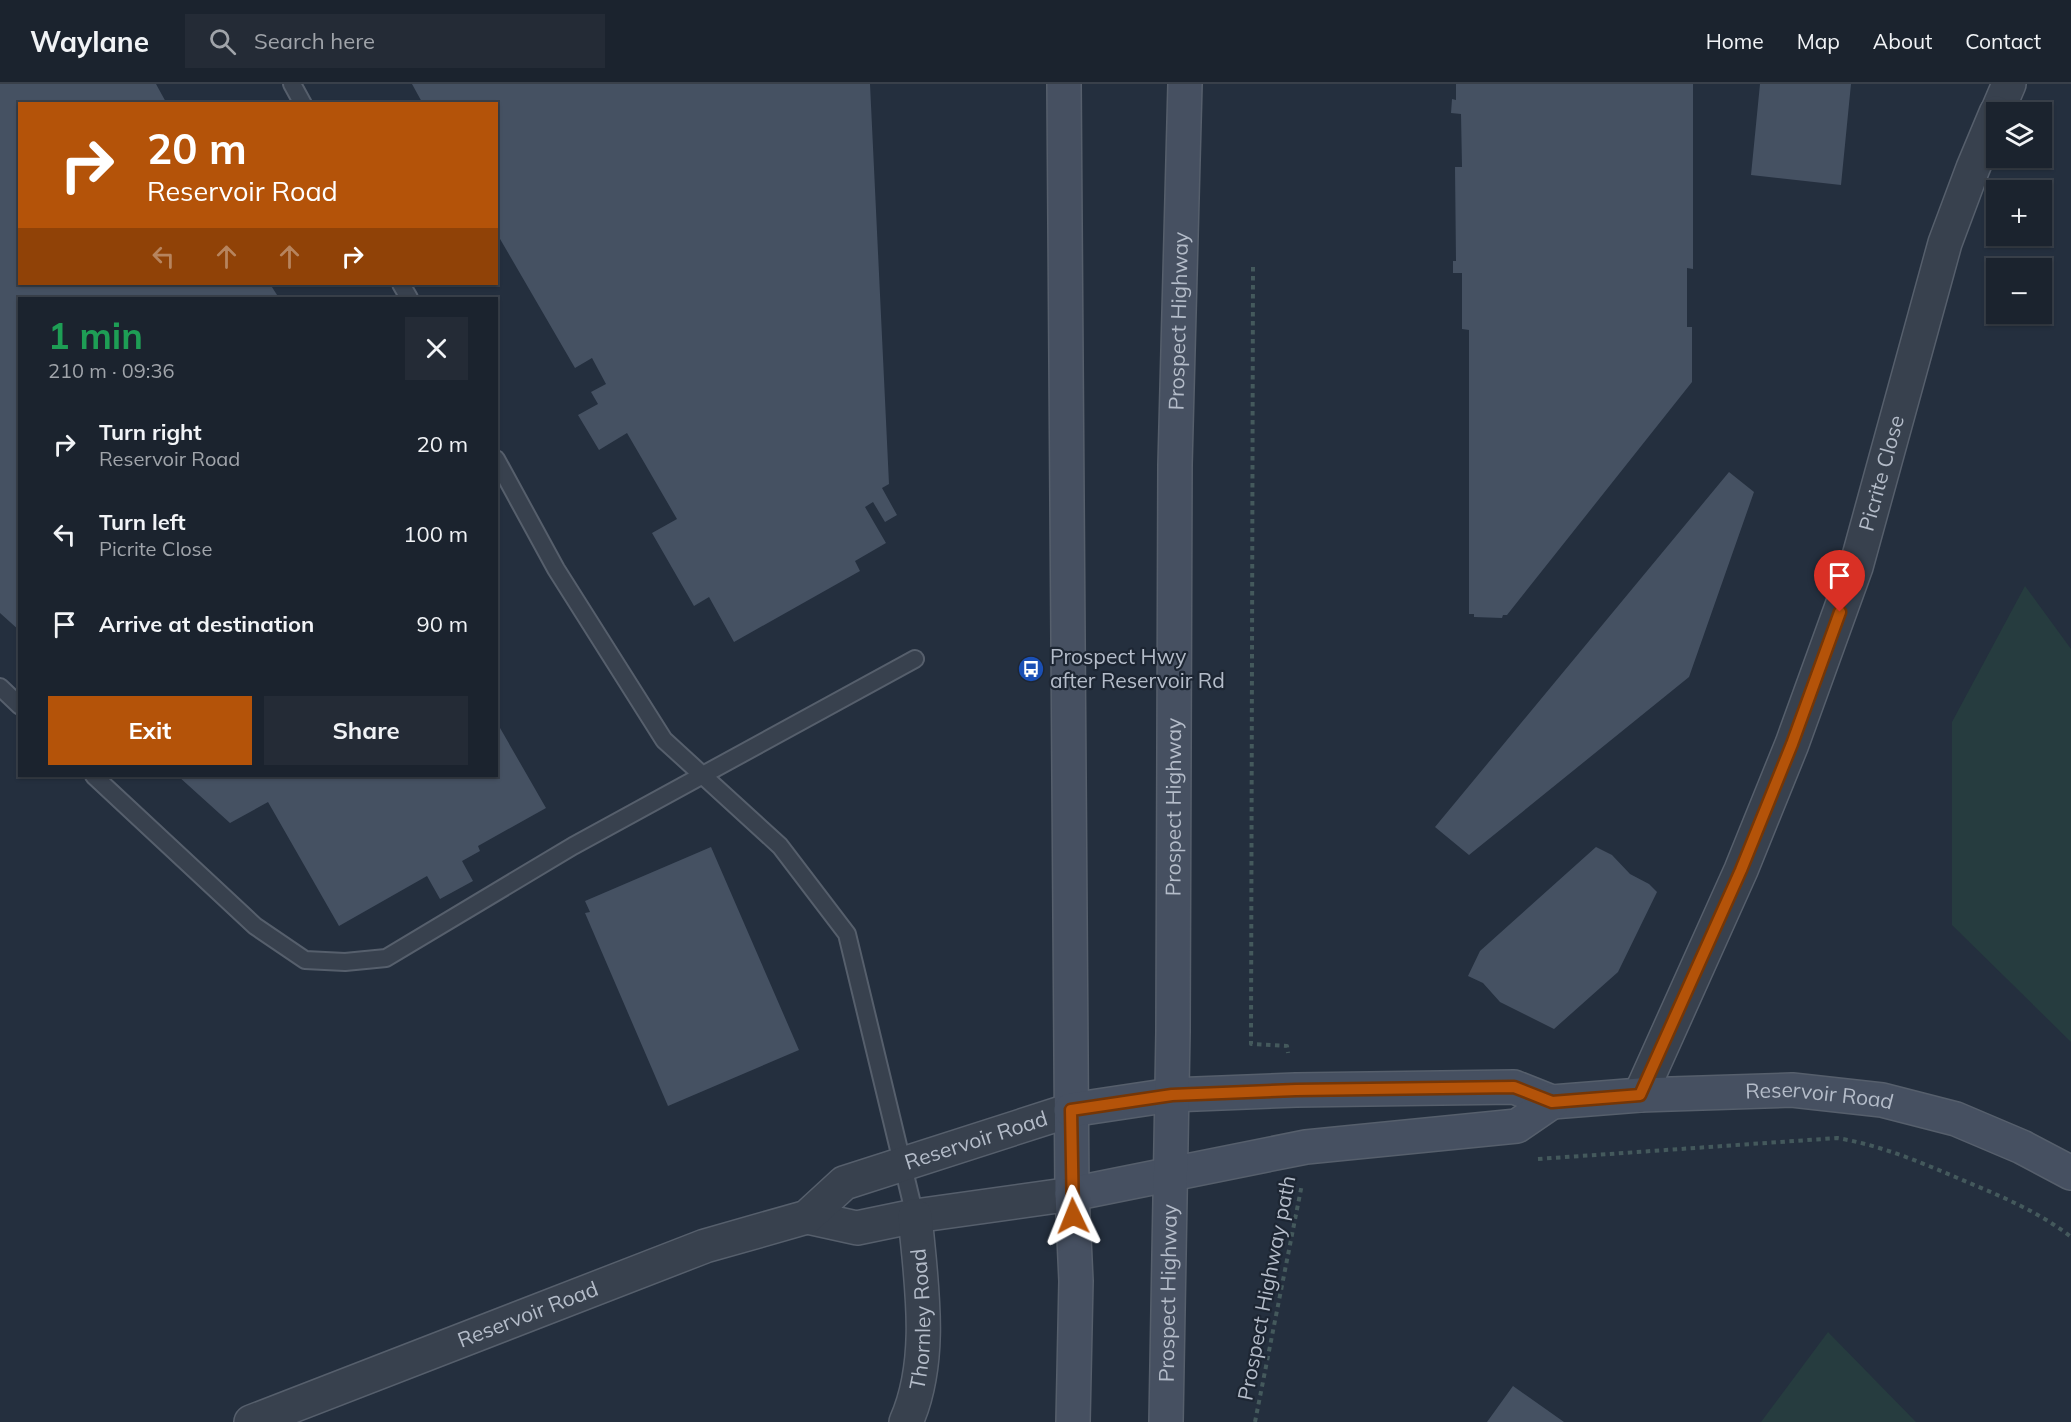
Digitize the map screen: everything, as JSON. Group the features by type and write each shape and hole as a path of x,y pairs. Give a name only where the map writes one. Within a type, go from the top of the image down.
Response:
{"main road":[{"path":"1064,84 1071,1110 1076,1281 1072,1422"},
{"name":"Prospect Highway","path":"1166,1422 1172,1095 1175,465 1185,84"},
{"name":"Reservoir Road","path":"1071,1110 1172,1095 1296,1090 1514,1087 1552,1102 1640,1095 1792,1090 1882,1100 1956,1119 2022,1147 2071,1173"},
{"name":"Reservoir Road","path":"1072,1194 1306,1147 1518,1126 1552,1102"}],"street":[{"name":"Picrite Close","path":"2002,102 2009,84"},
{"name":"Picrite Close","path":"1640,1095 1741,870 1792,744 1856,567 1946,243 1986,138"},
{"name":"Reservoir Road","path":"251,1422 705,1246 807,1216 844,1183 1071,1110"},
{"name":"Reservoir Road","path":"807,1216 857,1228 915,1216 1072,1194"},
{"name":"Thornley Road","path":"906,1422 911,1410 920,1365 923,1319 915,1216"}],"lane":[{"path":"292,84 302,102"},
{"path":"498,463 556,569 664,740 780,846 847,934 915,1216"},
{"path":"95,777 255,926 305,960 345,962 386,958 573,846 915,659"},
{"path":"0,687 18,704"}],"path":[{"path":"1253,267 1251,1044 1287,1046"},
{"path":"1526,1159 1837,1138 1861,1142 1901,1155 2016,1202 2071,1237"},
{"name":"Prospect Highway path","path":"1255,1422 1303,1183"}],"green space":[{"path":"2025,586 2071,649 2071,1042 1952,925 1952,722"},
{"path":"1828,1332 1916,1422 1761,1422"}],"building":[{"path":"0,84 156,84 166,102 18,102 18,285 271,285 278,297 18,297 18,629 0,613"},
{"path":"412,84 870,84 889,484 882,488 897,515 885,522 873,502 865,507 886,543 855,561 860,571 734,642 709,597 694,606 652,533 677,519 627,433 599,450 578,415 598,404 591,392 606,384 592,358 575,368 498,235 498,102 422,102"},
{"path":"1456,84 1693,84 1693,269 1687,268 1687,327 1692,327 1692,382 1507,615 1503,615 1502,618 1474,617 1474,614 1469,614 1469,330 1462,329 1462,273 1453,273 1453,261 1456,261 1455,167 1462,167 1461,114 1451,113 1452,99 1456,100"},
{"path":"1760,84 1851,84 1841,185 1751,175"},
{"path":"1729,472 1754,492 1689,677 1469,855 1435,827"},
{"path":"498,724 546,808 478,846 480,851 462,861 473,881 440,899 427,876 339,926 268,802 230,823 179,777 498,777"},
{"path":"711,847 799,1050 668,1106 585,913 590,912 585,901"},
{"path":"1596,847 1612,855 1630,874 1649,884 1657,892 1618,972 1554,1029 1500,1002 1483,983 1468,976 1480,951"},
{"path":"1513,1386 1564,1422 1487,1422"}],"place":[{"name":"Prospect Hwy after Reservoir Rd","path":"1031,669"}],"route":[{"path":"1073,1216 1071,1110 1172,1095 1296,1090 1514,1087 1552,1102 1640,1095 1741,870 1792,744 1840,612"}]}
